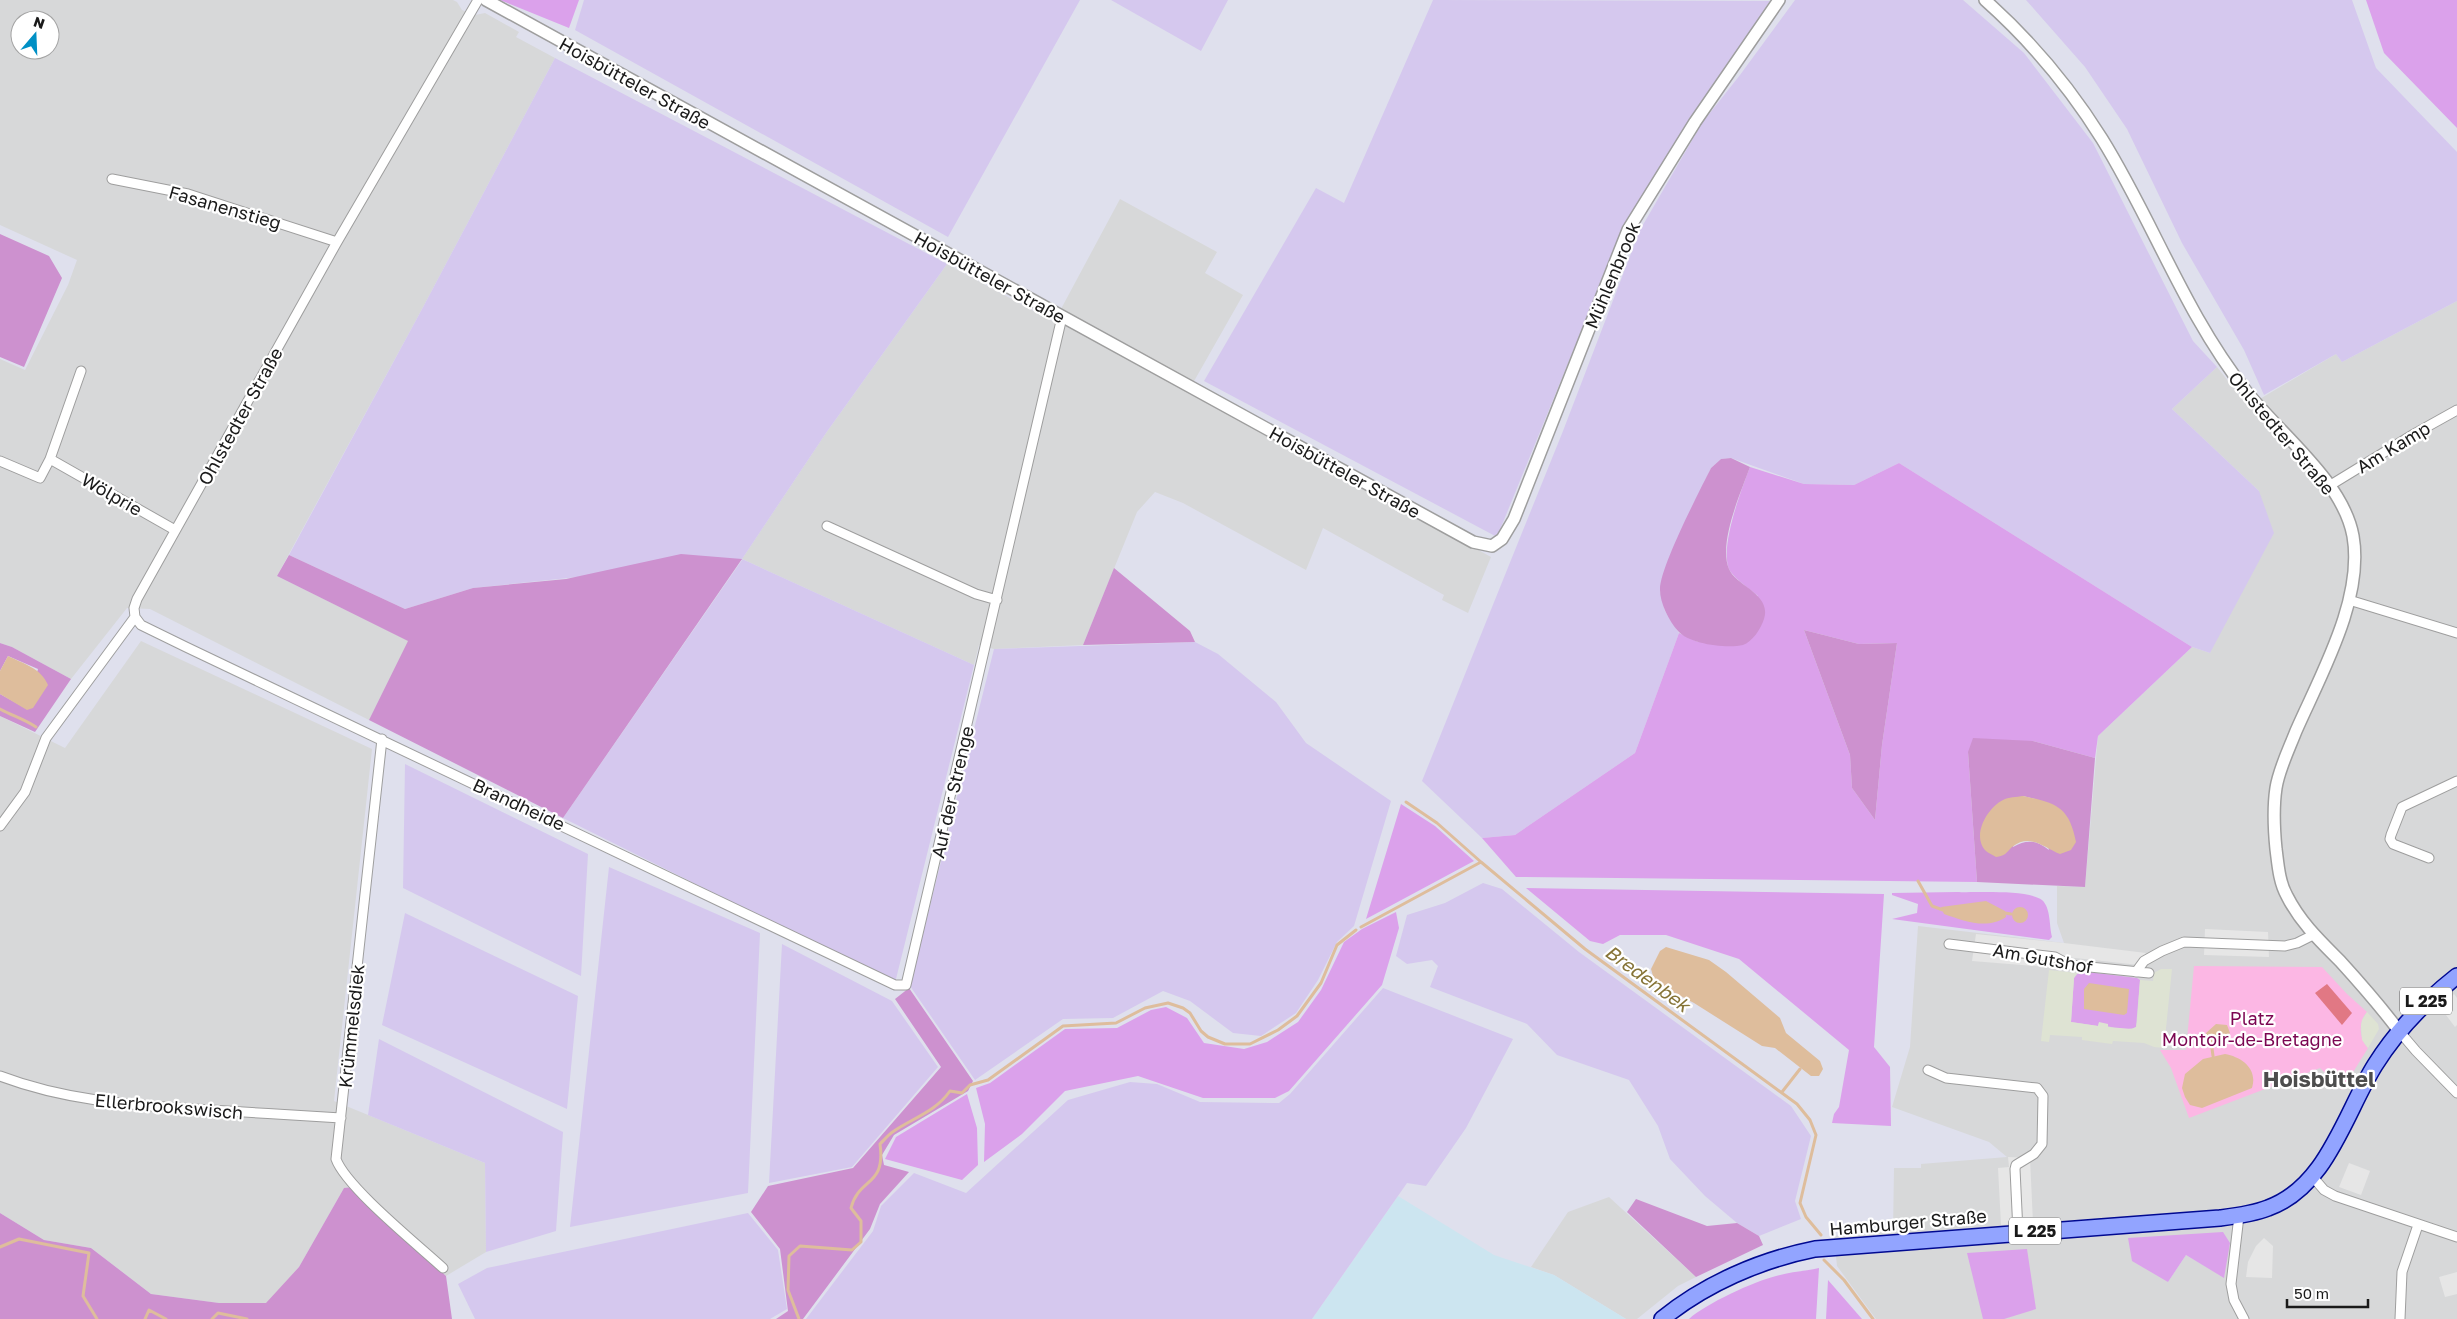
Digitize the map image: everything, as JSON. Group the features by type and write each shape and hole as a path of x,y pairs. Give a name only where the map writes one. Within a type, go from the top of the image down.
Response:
{"main road":[{"name":"L 225","path":"2312,1176 2343,1126 2374,1066 2399,1030 2420,1007 2457,976"},
{"name":"Hamburger Straße","path":"1662,1319 1700,1292 1729,1278 1785,1256 1815,1249 2239,1216 2276,1205 2295,1193 2312,1176"}],"street":[{"name":"Ohlstedter Straße","path":"0,826 25,792 46,738 135,617 134,608 137,599 175,530 337,242 478,0"},
{"name":"Hoisbütteler Straße","path":"486,0 1473,542 1486,546 1497,544"},
{"name":"Mühlenbrook","path":"1497,544 1507,534 1514,519 1628,230 1694,122 1779,0"},
{"name":"Ohlstedter Straße","path":"1985,0 2020,31 2072,93 2102,140 2178,285 2222,362 2329,486 2342,506 2353,535 2354,575 2349,600 2332,648 2291,745 2276,786 2276,842 2280,877 2286,895 2312,935 2340,961 2399,1030"},
{"name":"Fasanenstieg","path":"112,179 188,194 337,242"},
{"name":"Auf der Strenge","path":"906,985 1062,317"},
{"path":"0,461 40,478 50,459 81,370"},
{"name":"Am Kamp","path":"2329,486 2457,410"},
{"name":"Wölprie","path":"50,459 175,530"},
{"path":"827,526 976,594 997,600"},
{"path":"2349,600 2457,633"},
{"name":"Brandheide","path":"135,617 141,625 150,630 895,985 906,985"},
{"name":"Krümmelsdiek","path":"382,739 336,1159 340,1169 443,1268"},
{"path":"2429,858 2393,844 2390,839 2391,834 2402,807 2457,781"},
{"path":"2136,972 2144,961 2162,950 2184,942 2285,946 2297,943 2312,935"},
{"name":"Am Gutshof","path":"1949,944 2055,957 2070,965 2149,973"},
{"path":"2399,1030 2416,1051 2457,1093"},
{"path":"1928,1070 1946,1078 2037,1088 2044,1096 2042,1144 2034,1154 2016,1165 2015,1169 2018,1232"},
{"name":"Ellerbrookswisch","path":"0,1076 35,1088 93,1100 132,1105 341,1118"},
{"path":"2312,1176 2324,1190 2335,1196 2457,1238"},
{"path":"2239,1216 2231,1284 2234,1300 2244,1319"},
{"path":"2400,1319 2402,1272 2418,1225"}],"shaded area":[{"path":"0,0 453,0 457,2 462,10 475,15 485,13 519,32 516,37 555,58 421,311 277,576 409,641 369,720 150,609 127,608 71,679 12,647 0,643 0,359 25,370 68,285 77,260 0,225"},
{"path":"500,0 579,0 569,28"},
{"path":"584,0 1080,0 948,237 575,30"},
{"path":"1111,0 1228,0 1201,51"},
{"path":"1433,0 1770,1 1693,119 1613,253 1497,537 1204,381 1316,188 1344,203"},
{"path":"1795,0 1963,0 2024,53 2093,143 2193,341 2217,367 2172,409 2259,491 2274,533 2210,653 2192,647 1899,463 1854,485 1804,484 1731,458 1721,459 1711,468 1665,570 1660,590 1665,611 1679,633 1635,753 1515,835 1482,838 1422,781 1563,431 1640,230 1702,123"},
{"path":"2026,0 2352,0 2376,68 2457,152 2457,301 2342,362 2336,354 2264,395 2244,350 2182,243 2127,129 2085,67"},
{"path":"2366,0 2457,0 2457,128 2384,53"},
{"path":"555,58 947,264 826,433 742,559 974,665 895,983 563,818 742,560 473,588 405,609 289,555"},
{"path":"1120,199 1217,252 1205,273 1243,295 1189,390 1491,557 1468,613 1442,600 1444,595 1323,528 1306,570 1183,503 1155,492 1137,512 1083,645 994,649 979,645 974,665 742,559 826,433 947,264 1054,322"},
{"path":"0,234 49,256 62,278 24,367 0,357"},
{"path":"2457,301 2457,1319 1876,1319 1837,1266 1834,1236 1893,1231 1894,1168 1921,1168 1921,1164 2007,1157 1989,1142 1892,1107 1910,1047 1918,926 2064,943 2057,923 2057,886 2085,887 2098,736 2192,647 2210,653 2259,491 2172,409 2217,367 2248,406 2336,354 2342,362","holes":["2128,1238 2226,1261 2224,1277 2186,1255 2168,1282"]},
{"path":"1731,458 1750,467 1736,503 1728,532 1726,558 1733,575 1758,597 1763,603 1765,610 1763,623 1753,638 1743,645 1718,646 1691,639 1678,631 1663,606 1660,590 1661,580 1673,548 1711,468 1721,459"},
{"path":"1899,463 2192,647 2098,736 2095,758 2033,741 1968,752 1977,882 1516,877 1482,838 1515,835 1635,753 1679,633 1698,642 1758,596 1730,571 1727,561 1732,519 1750,467 1804,484 1854,485","holes":["1804,630 1859,644 1897,643 1882,745 1875,820 1852,788 1850,755"]},
{"path":"681,554 742,559 563,818 369,720 408,641 277,576 289,555 405,609 473,588 566,579"},
{"path":"1114,568 1190,631 1195,642 1083,645"},
{"path":"1804,630 1859,644 1897,643 1882,745 1875,820 1852,788 1850,755"},
{"path":"141,641 372,749 334,1101 485,1163 486,1252 446,1276 352,1187 344,1188 299,1267 267,1303 219,1303 151,1294 91,1248 44,1240 0,1213 0,716 65,748"},
{"path":"1195,642 1218,654 1276,702 1306,743 1391,801 1354,926 1337,942 1318,980 1296,1013 1261,1036 1233,1033 1190,1001 1163,991 1113,1018 1063,1019 975,1080 910,986 994,649"},
{"path":"0,643 12,647 71,679 35,732 0,716 0,694 27,709 38,669 8,656 0,671"},
{"path":"8,656 36,670 48,685 33,708 27,710 0,694 0,671"},
{"path":"1973,738 2033,741 2095,758 2085,887 1977,882 1968,752","holes":["2023,796 2035,799 2049,850 2040,844 2031,842 2013,847"]},
{"path":"405,764 588,854 581,976 403,888"},
{"path":"2023,796 2052,804 2065,813 2076,842 2071,850 2060,854 2031,841 2025,841 2012,847 1999,857 1986,851 1980,838 1983,823 1991,809 2003,800"},
{"path":"1401,804 1435,826 1474,861 1366,919"},
{"path":"609,867 760,933 748,1193 570,1227"},
{"path":"1483,883 1502,889 1579,952 1791,1106 1811,1136 1795,1201 1801,1219 1759,1236 1737,1223 1705,1196 1670,1159 1658,1126 1629,1080 1557,1055 1527,1024 1430,987 1438,966 1432,960 1407,964 1396,956 1407,915 1445,903"},
{"path":"1526,888 1884,894 1874,1047 1890,1067 1891,1126 1832,1123 1834,1114 1839,1107 1849,1050 1739,959 1666,935 1620,935 1603,944 1590,941"},
{"path":"1892,893 2025,894 2042,900 2047,908 2052,937 2049,940 1892,919 1917,913 1918,904 1892,895"},
{"path":"1986,901 2005,911 2006,917 1991,923 1975,923 1944,914 1941,907"},
{"path":"2020,907 2028,915 2020,923 2012,915"},
{"path":"1396,912 1399,928 1382,985 1289,1091 1275,1098 1203,1098 1138,1076 1065,1091 1022,1134 984,1162 985,1124 976,1088 990,1083 1065,1029 1117,1028 1151,1010 1166,1007 1187,1018 1204,1043 1244,1049 1267,1042 1298,1022 1321,990 1344,942 1362,929"},
{"path":"405,913 578,996 567,1109 382,1025"},
{"path":"2205,929 2268,932 2269,957 2204,955"},
{"path":"1976,934 2146,953 2139,965 2048,955 2046,967 1972,961"},
{"path":"782,944 892,1001 938,1067 852,1167 769,1183"},
{"path":"1666,947 1709,960 1726,972 1780,1018 1786,1033 1820,1061 1823,1069 1819,1076 1811,1076 1775,1048 1762,1046 1694,1003 1663,987 1653,976 1651,969 1660,951"},
{"path":"2161,969 2172,969 2164,1048 2144,1043 2113,1041 2112,1044 2082,1040 2082,1037 2050,1035 2049,1042 2041,1041 2049,970 2077,973 2074,978 2071,1022 2098,1026 2099,1022 2108,1024 2108,1027 2132,1029 2136,1027 2137,1022 2140,980 2153,981 2154,973"},
{"path":"2080,971 2137,978 2140,980 2136,1027 2122,1029 2099,1023 2098,1026 2071,1022 2074,978"},
{"path":"2089,983 2129,989 2127,1013 2124,1015 2084,1009 2084,989"},
{"path":"2327,984 2352,1013 2342,1025 2315,993"},
{"path":"909,988 973,1081 968,1091 894,1135 882,1155 884,1165 909,1172 880,1204 870,1229 803,1319 776,1319 788,1311 780,1249 751,1212 768,1186 853,1168 941,1067 895,999"},
{"path":"1383,988 1513,1039 1466,1128 1426,1186 1407,1183 1312,1319 806,1319 873,1231 881,1206 914,1173 966,1193 1068,1100 1130,1082 1157,1084 1200,1102 1279,1103 1290,1094"},
{"path":"2454,994 2457,998 2457,1025 2455,1027 2440,1007"},
{"path":"2367,1012 2378,1024 2379,1029 2368,1048 2362,1040 2361,1026"},
{"path":"2216,1024 2227,1025 2230,1033 2215,1043 2207,1039 2206,1033"},
{"path":"379,1039 563,1132 556,1231 486,1252 485,1163 368,1115"},
{"path":"2225,1054 2243,1061 2251,1070 2253,1075 2252,1088 2202,1108 2190,1105 2182,1088 2185,1074 2203,1059"},
{"path":"967,1094 977,1128 978,1165 962,1180 885,1159 896,1137"},
{"path":"2008,1157 2030,1158 2033,1223 2001,1225 1998,1168 2009,1167"},
{"path":"2349,1163 2370,1171 2361,1195 2339,1187"},
{"path":"352,1187 446,1276 452,1319 0,1319 0,1213 44,1240 91,1248 151,1294 219,1303 266,1303 299,1267 344,1188"},
{"path":"1398,1196 1494,1255 1554,1275 1626,1319 1312,1319"},
{"path":"1609,1197 1696,1277 1678,1286 1637,1319 1626,1319 1554,1275 1531,1267 1568,1212"},
{"path":"1636,1199 1707,1226 1737,1223 1759,1236 1763,1245 1696,1277 1627,1212"},
{"path":"748,1213 778,1250 787,1309 770,1319 475,1319 458,1284 487,1268"},
{"path":"2223,1232 2230,1243 2224,1278 2186,1255 2168,1282 2132,1261 2128,1238"},
{"path":"2264,1238 2273,1246 2272,1278 2246,1277 2248,1262 2256,1246"},
{"path":"2027,1249 2036,1309 2004,1319 1983,1319 1967,1253"},
{"path":"1819,1268 1816,1319 1689,1319 1718,1300 1756,1283 1781,1275"},
{"path":"2457,1272 2457,1294 2445,1297 2439,1277"},
{"path":"1828,1280 1862,1319 1826,1319"}],"green space":[{"name":"Platz Montoir-de-Bretagne","path":"2194,966 2322,967 2367,1012 2362,1020 2361,1035 2368,1048 2342,1090 2320,1068 2189,1118 2171,1068 2160,1050 2186,1050"}],"waterway":[{"path":"0,709 36,727"},
{"path":"1406,802 1437,823 1481,862"},
{"name":"Bredenbek","path":"1361,927 1481,862 1585,949 1797,1104 1810,1120 1816,1135 1800,1203 1806,1217 1821,1235"},
{"path":"1918,881 1932,906 1943,910"},
{"path":"2005,913 2011,914"},
{"name":"Bredenbek","path":"799,1319 788,1290 789,1256 800,1246 852,1250 861,1242 861,1221 851,1208 860,1191 876,1175 881,1158 880,1144 892,1132 938,1104 950,1091 962,1093 970,1085 988,1080 1063,1026 1116,1023 1145,1008 1168,1003 1183,1008 1190,1013 1201,1031 1208,1037 1225,1044 1250,1044 1278,1030 1297,1016 1321,983 1337,945 1356,930"},
{"path":"2211,1041 2213,1056"},
{"path":"1782,1092 1800,1069"},
{"name":"Bredenbek","path":"0,1247 19,1239 89,1253 83,1296 97,1319"},
{"name":"Bredenbek","path":"1824,1260 1844,1280 1873,1319"},
{"name":"Bredenbek","path":"145,1319 149,1310 166,1319"},
{"name":"Bredenbek","path":"212,1319 218,1313 247,1319"}],"district":[{"name":"Hoisbüttel","path":"2319,1078"}]}
